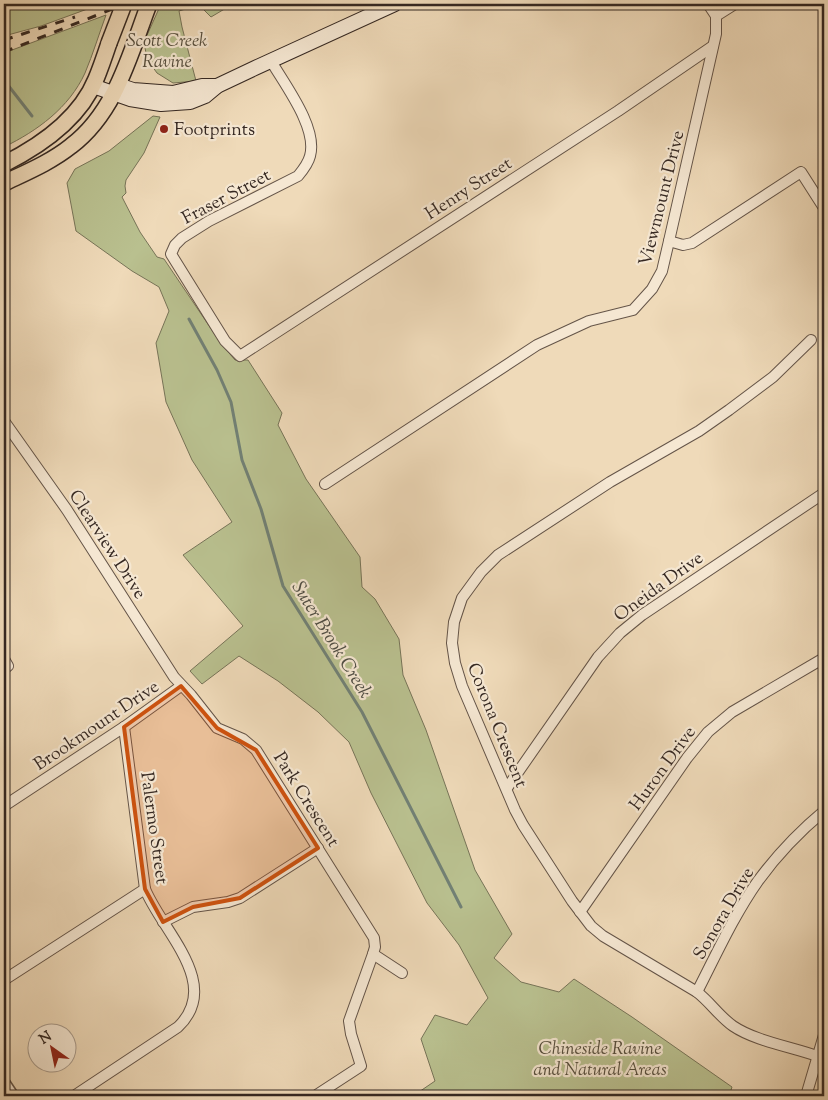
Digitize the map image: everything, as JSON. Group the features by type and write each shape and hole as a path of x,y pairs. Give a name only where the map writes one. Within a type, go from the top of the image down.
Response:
{"main road":[{"path":"4,164 40,143 54,132 77,108 95,82 124,4"},
{"path":"4,183 72,146 90,128 106,107 116,89 135,31 141,4"},
{"path":"135,31 150,4"},
{"path":"95,82 116,89 173,93 202,86 217,86 395,4"}],"street":[{"path":"708,4 716,16 735,4"},
{"name":"Viewmount Drive","path":"325,484 537,345 589,321 633,310 652,289 662,271 716,34 716,16"},
{"name":"Henry Street","path":"240,356 713,46"},
{"name":"Fraser Street","path":"240,356 225,341 171,254 175,245 182,238 202,225 284,184 298,176 304,169 310,156 310,132 271,61"},
{"path":"669,241 684,245 692,243 801,172 824,208"},
{"name":"Corona Crescent","path":"811,340 773,378 699,431 610,482 498,555 481,572 462,598 454,622 453,654 462,686 523,825 580,912 592,926 603,936 696,992 708,1001 726,1020 740,1030 817,1056"},
{"name":"Clearview Drive","path":"4,421 63,504 181,686"},
{"name":"Oneida Drive","path":"507,788 598,657 620,633 642,615 824,493"},
{"name":"Huron Drive","path":"580,912 687,758 708,732 732,712 824,658"},
{"name":"Brookmount Drive","path":"4,806 124,727 181,686"},
{"name":"Park Crescent","path":"181,686 191,695 217,728 243,739 256,750 374,938 375,947 373,954 349,1021 361,1066 315,1096"},
{"name":"Palermo Street","path":"74,1096 170,1033 185,1021 193,1003 194,991 189,964 145,889 124,727"},
{"name":"Sonora Drive","path":"696,992 733,922 758,881 784,850 824,811"},
{"path":"163,922 193,907 228,902 240,898 318,848"},
{"path":"4,980 145,889"},
{"path":"373,954 402,974"},
{"path":"808,1096 824,1035"},
{"path":"4,1084 12,1096"}],"highlighted area":[{"path":"181,686 217,728 256,750 318,848 240,898 193,907 163,922 145,889 124,727"}],"green space":[{"path":"4,4 101,4 41,26 4,36"},
{"name":"Scott Creek Ravine","path":"161,4 233,4 211,17 199,5 179,11 196,81 173,83 157,73 147,59 144,42"},
{"path":"106,15 85,73 70,97 61,108 40,126 4,147 4,53"},
{"name":"Chineside Ravine and Natural Areas","path":"153,116 160,117 144,153 126,180 126,193 122,197 140,232 157,257 164,259 220,342 235,360 248,360 282,413 278,425 306,479 360,557 362,587 375,599 399,639 403,675 426,730 475,870 512,934 494,958 521,982 559,992 574,979 732,1087 729,1096 413,1096 435,1081 421,1039 435,1015 467,1025 488,998 459,945 427,903 371,793 349,742 318,712 278,681 239,656 202,684 190,671 243,626 183,555 232,522 192,460 166,402 156,343 169,311 159,287 132,271 76,231 67,183 75,169 109,151"}],"waterway":[{"name":"Suter Brook Creek","path":"4,80 32,116"},
{"name":"Suter Brook Creek","path":"189,319 217,370 231,402 242,460 261,509 283,586 362,712 461,907"}],"railway":[{"path":"4,52 125,4"},
{"path":"4,40 75,17"}],"place":[{"name":"Footprints","path":"164,129"}]}
